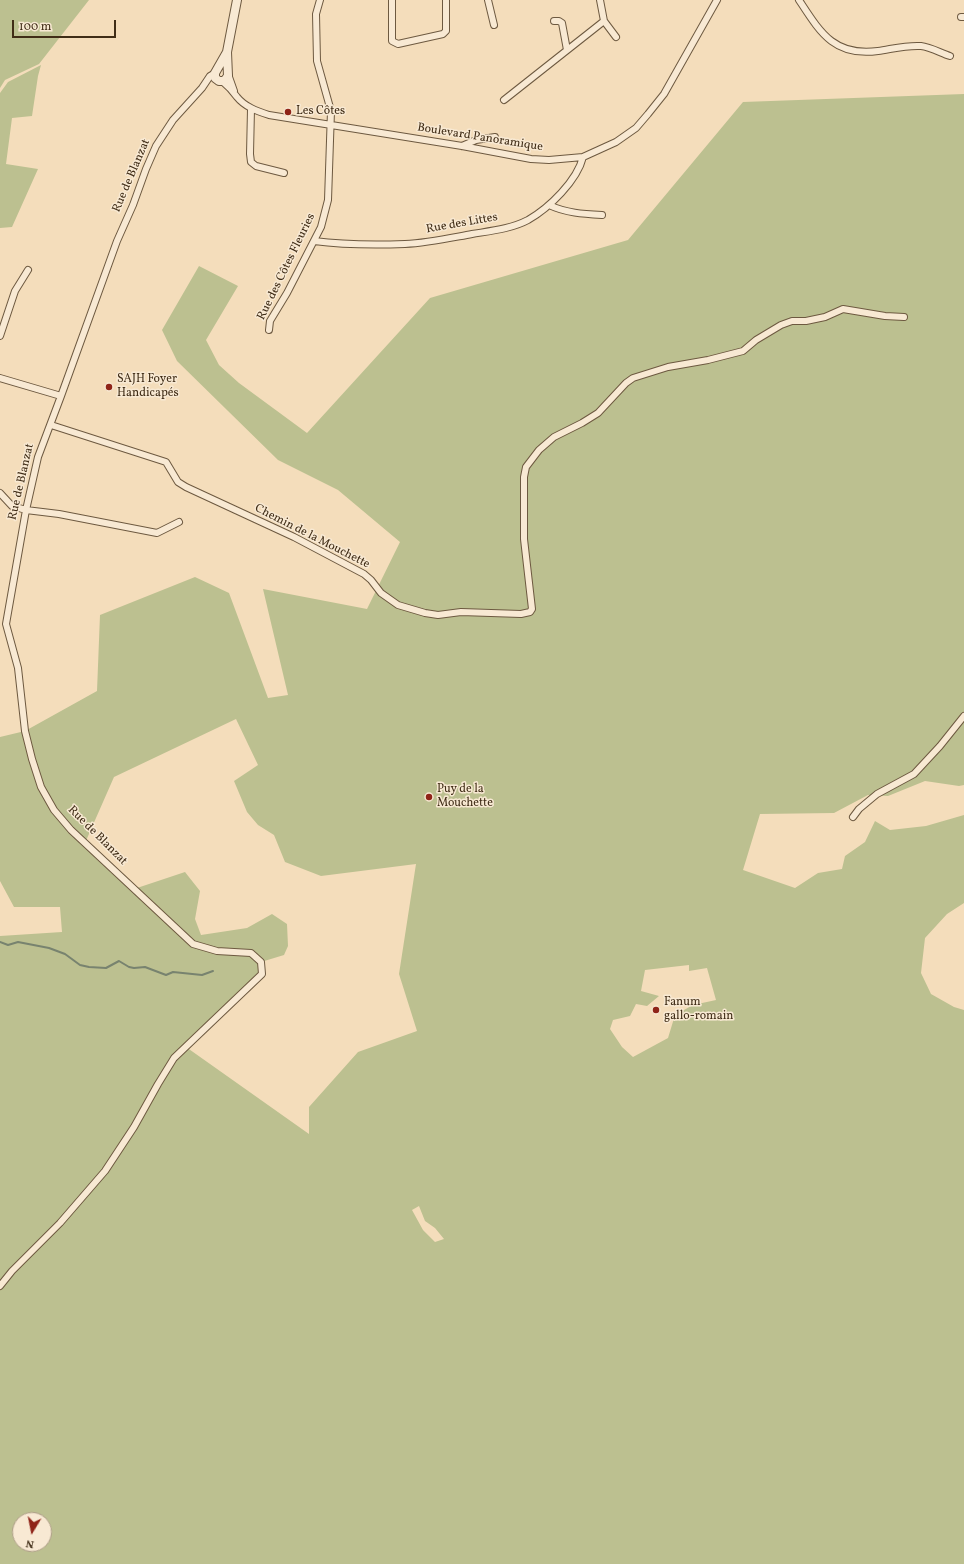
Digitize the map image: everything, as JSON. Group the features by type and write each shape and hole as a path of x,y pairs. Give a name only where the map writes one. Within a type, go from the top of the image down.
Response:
{"street":[{"name":"Rue de Blanzat","path":"0,1286 12,1271 60,1223 105,1171 134,1127 174,1058 262,974 261,962 251,953 217,951 193,944 71,830 54,810 41,787 32,759 25,731 18,668 6,624 26,510 38,457 117,241 133,205 146,169 173,120 202,88 210,76 218,76 227,52 237,0"},
{"name":"Rue des Côtes Fleuries","path":"269,330 270,321 321,227 328,200 331,124 330,111 318,61 316,14 320,0"},
{"path":"392,0 392,41 398,44 443,34 446,31 446,0"},
{"path":"488,0 494,24"},
{"path":"600,0 604,21 616,37"},
{"name":"Boulevard Panoramique","path":"251,109 269,115 331,124 531,159 549,160 582,157 616,142 636,128 664,94 717,0"},
{"path":"799,0 821,32 830,41 838,46 866,52 906,46 922,46 950,56"},
{"path":"554,21 559,21 562,23 567,50"},
{"path":"504,100 604,21"},
{"name":"Rue de Blanzat","path":"227,52 227,73"},
{"path":"218,76 226,79 227,73"},
{"path":"227,73 234,91"},
{"path":"218,76 234,91 242,102 251,109 251,162 256,166 284,172"},
{"path":"462,146 476,140 495,137"},
{"name":"Rue des Littes","path":"314,241 330,243 406,244 499,230 527,220 549,205 563,190 580,167 582,157"},
{"path":"549,205 560,210 582,214 602,215"},
{"path":"0,336 15,292 28,270"},
{"name":"Chemin de la Mouchette","path":"50,425 166,462 178,482 186,487 294,537 364,574 371,580 381,593 398,605 438,615 460,612 522,614 530,612 532,609 524,539 524,476 526,467 533,456 554,437 598,413 626,383 633,378 668,367 708,360 743,351 756,340 781,325 792,322 806,322 825,317 843,309 886,316 904,317"},
{"path":"0,378 61,396"},
{"path":"0,493 12,506 26,510 59,514 157,533 178,522"},
{"path":"0,628 6,624"},
{"path":"853,818 859,809 877,794 914,774 940,746 964,716"}],"green space":[{"path":"0,0 89,0 39,64 5,80 0,88"},
{"path":"41,65 32,116 12,118 6,164 38,169 12,227 0,228 0,93 8,82"},
{"path":"964,94 964,785 959,786 925,781 888,796 868,795 834,813 760,814 743,870 795,888 818,873 842,869 845,856 865,842 875,821 890,830 926,826 964,815 964,903 947,914 925,938 921,973 931,994 954,1007 964,1010 964,1564 0,1564 0,936 62,932 60,907 14,907 0,881 0,737 25,731 97,691 100,615 195,577 229,593 268,698 288,695 263,589 367,609 400,542 338,490 278,460 177,361 162,330 199,266 238,286 206,340 219,365 239,383 307,433 430,298 628,240 743,102","holes":["236,719 258,765 234,781 247,812 258,825 274,835 285,862 321,876 416,864 399,974 417,1031 358,1052 309,1107 309,1134 186,1047 262,974 261,962 284,955 288,946 287,924 272,914 247,928 201,935 195,919 200,891 185,872 134,889 85,843 114,777","689,965 689,971 707,968 716,1000 693,1005 675,1015 668,1038 633,1057 622,1047 610,1029 613,1020 630,1016 636,1004 647,1006 659,996 641,991 645,970","419,1206 425,1221 435,1228 444,1239 435,1242 423,1230 412,1210"]}],"waterway":[{"path":"0,942 8,945 18,942 49,948 65,954 80,965 89,967 106,968 119,961 129,967 145,967 166,975 173,972 202,975 213,971"}],"place":[{"name":"Les Côtes","path":"288,112"},
{"name":"SAJH Foyer Handicapés","path":"109,387"},
{"name":"Puy de la Mouchette","path":"429,797"},
{"name":"Fanum gallo-romain","path":"656,1010"}]}
